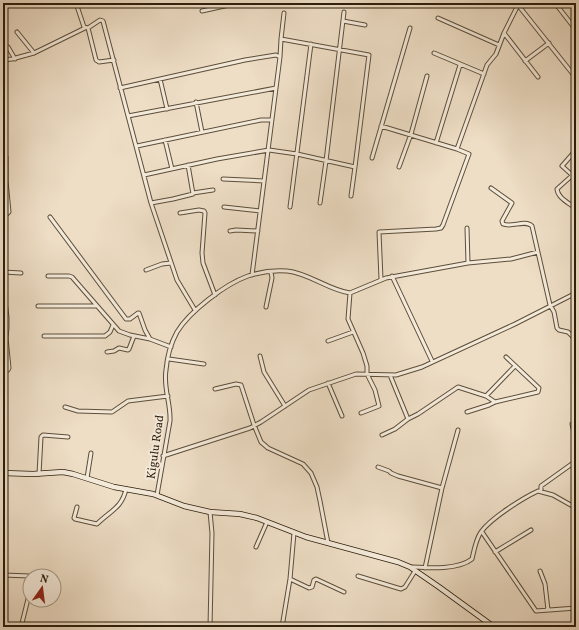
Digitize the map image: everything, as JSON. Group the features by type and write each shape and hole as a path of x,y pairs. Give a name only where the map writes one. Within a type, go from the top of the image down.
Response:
{"street":[{"path":"76,3 96,60 99,62 114,60"},
{"path":"202,11 238,3"},
{"path":"555,3 576,30"},
{"path":"457,149 489,61 496,54 504,33 519,4 576,78"},
{"path":"320,203 344,12"},
{"path":"252,275 269,150 284,13"},
{"path":"438,18 499,45"},
{"path":"3,60 14,59 34,53 100,20 103,21 151,203 177,280 195,310"},
{"path":"343,21 365,25"},
{"path":"372,158 410,28"},
{"path":"17,32 34,53"},
{"path":"504,33 538,77"},
{"path":"281,39 368,55 370,57 351,196"},
{"path":"290,207 311,44"},
{"path":"525,61 549,44"},
{"path":"3,46 8,47 14,59"},
{"path":"434,53 484,74"},
{"path":"120,88 245,60 276,55 280,56"},
{"path":"436,143 460,65"},
{"path":"399,167 411,134 427,76"},
{"path":"160,79 166,109"},
{"path":"128,116 276,88"},
{"path":"196,102 202,132"},
{"path":"137,146 261,120 272,120"},
{"path":"381,126 411,134 469,154 441,228 379,232 381,279"},
{"path":"166,140 172,169"},
{"path":"3,150 6,157 5,181 9,210 8,213 3,214"},
{"path":"144,175 269,150 297,154 355,167"},
{"path":"572,175 562,166 576,150"},
{"path":"188,166 193,193"},
{"path":"576,172 557,189 557,193 562,199 576,209"},
{"path":"223,179 264,182"},
{"path":"491,188 512,204 502,221 503,224 507,226 530,224 532,226 550,305 554,312 557,328 568,332 576,340"},
{"path":"151,203 173,199 193,193 214,190"},
{"path":"224,207 260,211"},
{"path":"180,213 199,210 204,211 205,213 202,263 214,296"},
{"path":"50,217 126,319 130,319 138,313 141,314 145,330 150,339"},
{"path":"467,228 468,263"},
{"path":"230,231 258,231"},
{"path":"204,364 169,359 171,347 176,334 195,310 238,280 252,275 288,271 350,293 381,279 392,276 468,263 511,259 538,252"},
{"path":"146,270 162,264 171,263"},
{"path":"3,272 21,273"},
{"path":"266,307 272,278 271,272"},
{"path":"48,276 69,276 72,278 119,331 150,339 171,347"},
{"path":"392,276 432,361"},
{"path":"3,287 7,322 6,338 9,368 8,370 3,371"},
{"path":"163,456 254,426 309,390 328,383 356,374 390,375 422,367 432,361 515,324 576,292"},
{"path":"350,293 348,319 363,353 367,366 367,374 375,390 379,406 361,413"},
{"path":"38,306 97,306"},
{"path":"44,336 105,336 110,332 113,325"},
{"path":"328,341 353,332"},
{"path":"107,352 114,351 119,348 128,350 134,336"},
{"path":"260,356 264,372 285,406"},
{"path":"467,412 495,402 538,392 539,388 506,357"},
{"name":"Kigulu Road","path":"157,496 170,421 165,377 169,359"},
{"path":"486,396 515,366"},
{"path":"390,375 408,419"},
{"path":"328,383 342,416"},
{"path":"215,389 241,385 258,439 264,445 302,463 311,473 320,501 328,543"},
{"path":"382,435 395,429 458,387 486,396 495,402"},
{"path":"65,407 78,411 112,412 128,402 168,396"},
{"path":"576,423 572,424 576,442"},
{"path":"425,568 442,488 458,430"},
{"path":"39,474 41,437 43,435 68,437"},
{"path":"87,478 91,453"},
{"path":"541,490 541,486 576,461"},
{"path":"157,466 162,466"},
{"path":"378,467 389,470 391,474 442,488"},
{"path":"3,473 68,473 109,486 148,492 184,506 210,512 247,516 294,533 398,562 410,567 494,627"},
{"path":"77,506 74,518 97,524 119,506 125,496 126,489"},
{"path":"410,567 425,568 460,565 469,561 472,559 482,532 494,520 536,491 541,490 553,495 576,508"},
{"path":"210,512 212,534 210,627"},
{"path":"256,547 267,522"},
{"path":"495,552 531,530"},
{"path":"482,532 536,611 576,608"},
{"path":"282,627 290,579 294,533"},
{"path":"358,576 401,589 405,587 415,571"},
{"path":"540,571 545,584 548,610"},
{"path":"3,576 22,576"},
{"path":"290,579 309,588 312,587 314,580 316,579 344,592"},
{"path":"576,581 576,592"},
{"path":"21,627 25,608"}]}
